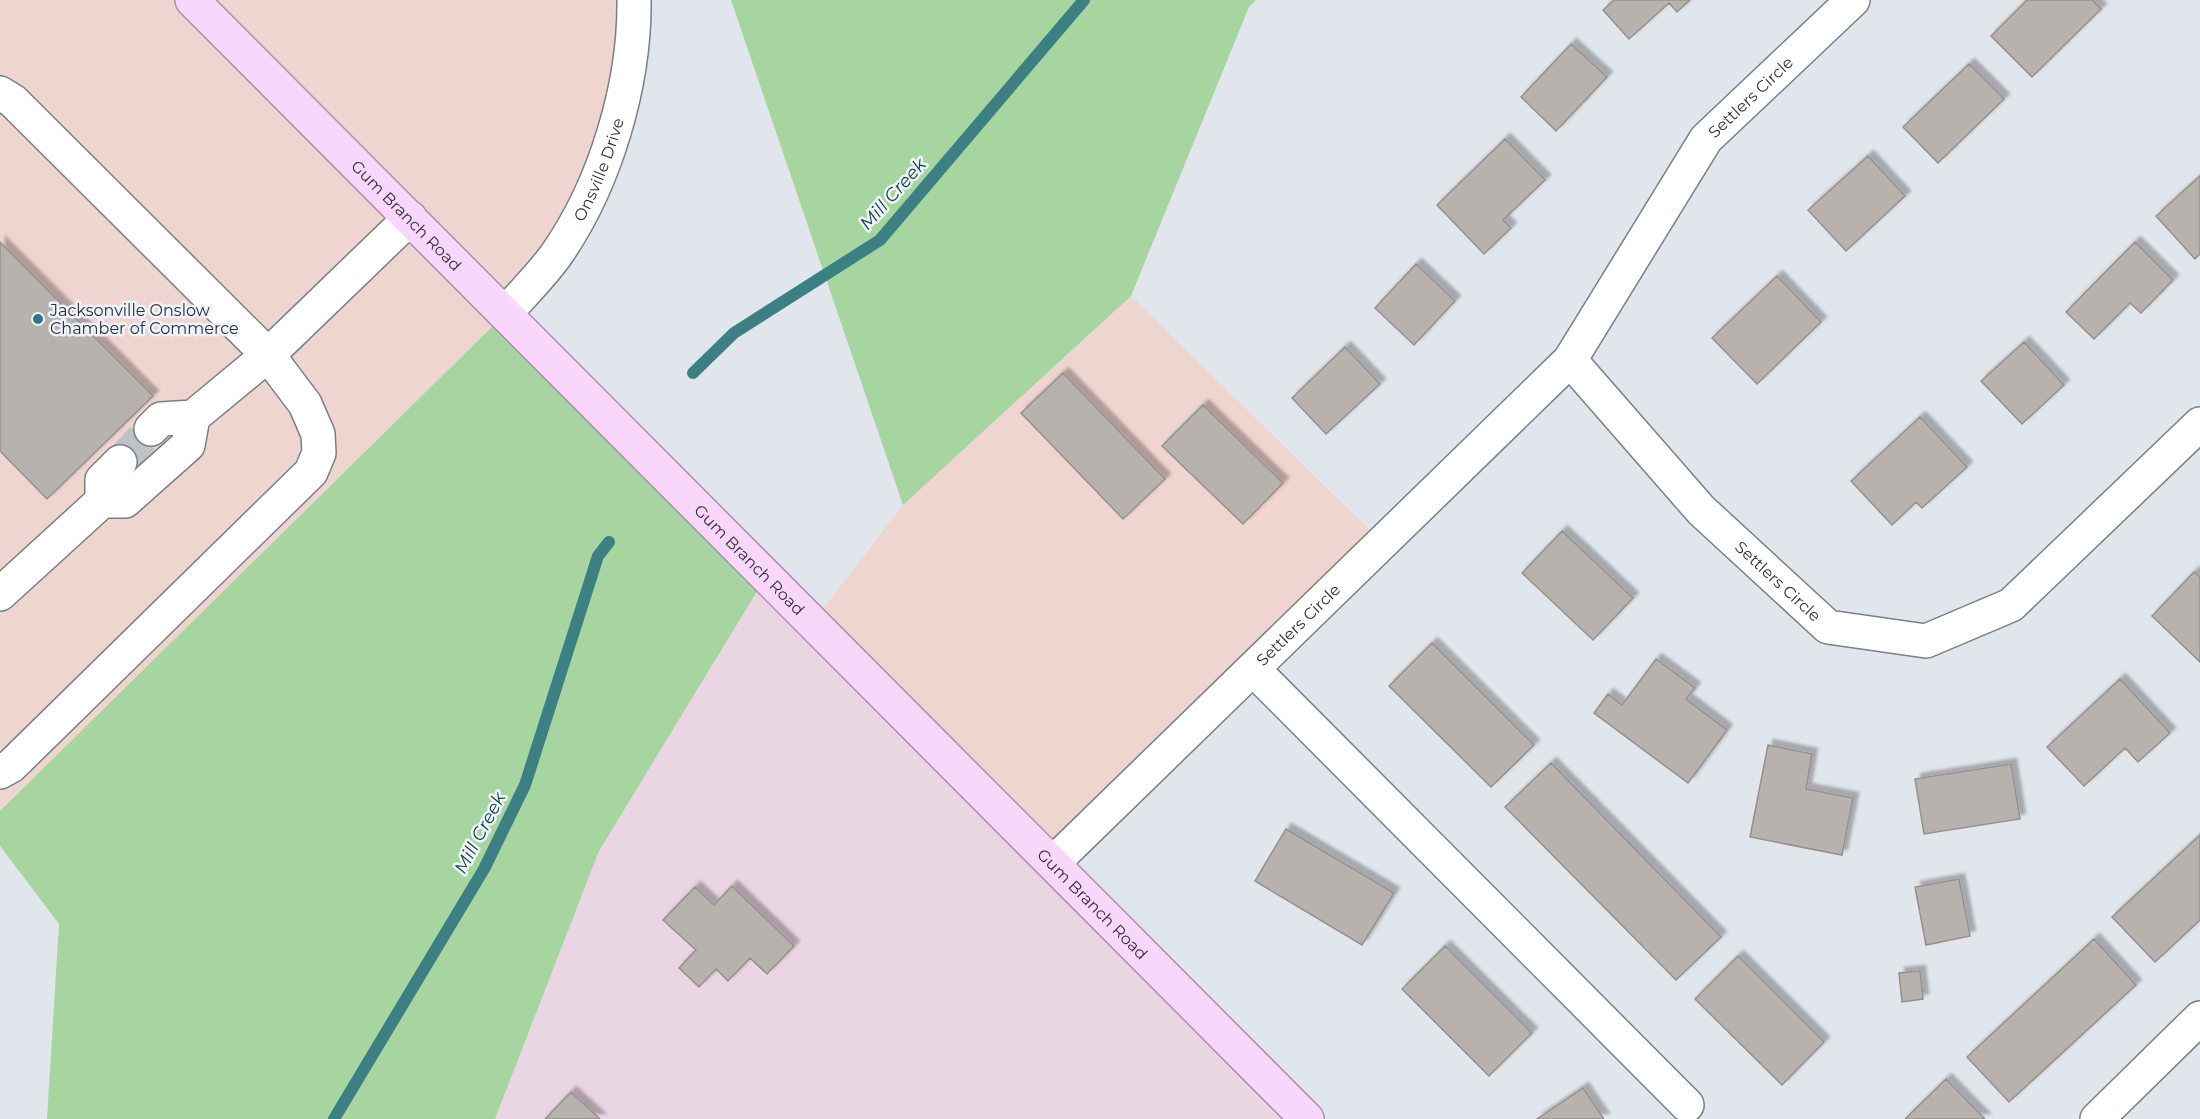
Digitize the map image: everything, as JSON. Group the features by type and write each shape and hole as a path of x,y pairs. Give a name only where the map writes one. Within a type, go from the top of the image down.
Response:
{"main road":[{"name":"Gum Branch Road","path":"192,0 1307,1119"}],"street":[{"name":"Onsville Drive","path":"506,314 555,256 583,210 600,171 625,84 630,57 634,0"},
{"name":"Settlers Circle","path":"1053,863 1570,360 1706,139 1853,0"},
{"path":"0,93 13,101 268,356 305,404 318,434 319,453 311,472 11,766 0,772"},
{"path":"152,429 161,419 193,417 268,356 410,218"},
{"name":"Settlers Circle","path":"1570,360 1701,510 1828,627 1926,641 2011,605 2200,424"},
{"path":"0,594 102,501 125,501 188,445 193,417"},
{"path":"102,501 102,480 120,462"},
{"path":"1254,669 1687,1106"},
{"path":"2097,1119 2200,1018"}],"shaded area":[{"path":"0,0 634,0 613,131 505,314 0,811"},
{"path":"1131,296 1393,553 1053,863 813,622 903,505"},
{"path":"767,575 1307,1119 495,1119 599,851"}],"green space":[{"path":"731,0 1256,0 1249,7 1131,296 903,505"},
{"path":"505,314 767,575 599,851 495,1119 47,1119 59,924 0,846 0,811"}],"building":[{"path":"1614,0 1690,0 1677,12 1669,3 1629,39 1603,10"},
{"path":"2027,0 2092,0 2101,9 2032,77 1991,36"},
{"path":"1571,44 1607,77 1556,131 1521,97"},
{"path":"1969,64 2004,99 1938,163 1903,127"},
{"path":"1505,139 1545,180 1503,220 1511,228 1484,254 1437,205"},
{"path":"1868,156 1905,196 1846,251 1808,210"},
{"path":"2200,176 2200,254 2195,259 2156,216"},
{"name":"Jacksonville Onslow Chamber of Commerce","path":"0,242 153,396 47,499 0,451"},
{"path":"2135,242 2173,280 2141,313 2130,303 2094,339 2066,312"},
{"path":"1416,264 1455,301 1414,345 1375,308"},
{"path":"1777,276 1821,322 1757,384 1712,338"},
{"path":"2024,342 2064,385 2022,424 1981,381"},
{"path":"1345,347 1380,384 1326,434 1292,398"},
{"path":"1063,373 1165,479 1123,519 1021,413"},
{"path":"1203,405 1283,483 1243,524 1162,446"},
{"path":"1920,417 1967,467 1922,508 1916,502 1892,525 1851,481"},
{"path":"1562,531 1633,598 1593,640 1522,573"},
{"path":"2194,572 2200,577 2200,662 2152,616"},
{"path":"1432,643 1534,745 1491,787 1389,686"},
{"path":"1656,659 1695,688 1686,699 1727,730 1688,783 1594,713 1608,694 1622,705"},
{"path":"2120,679 2170,733 2138,762 2125,748 2084,786 2047,747"},
{"path":"1768,745 1812,754 1806,789 1853,798 1842,855 1750,837"},
{"path":"1551,763 1721,937 1676,980 1505,807"},
{"path":"2011,764 2020,819 1924,834 1915,779"},
{"path":"1286,829 1394,893 1362,945 1255,881"},
{"path":"2200,835 2200,920 2155,962 2112,917"},
{"path":"1959,879 1970,936 1926,945 1915,887"},
{"path":"732,886 794,946 767,974 750,958 728,981 716,969 699,987 679,968 696,950 663,920 695,887 714,905"},
{"path":"2094,939 2136,985 2009,1102 1967,1057"},
{"path":"1445,946 1532,1033 1489,1076 1402,989"},
{"path":"1738,956 1824,1042 1782,1085 1695,999"},
{"path":"1920,971 1923,999 1902,1002 1899,973"},
{"path":"1946,1079 1985,1119 1905,1119"},
{"path":"1583,1088 1604,1119 1537,1119"},
{"path":"571,1092 600,1119 545,1119"}],"waterway":[{"name":"Mill Creek","path":"693,373 734,333 880,240 1084,0"},
{"name":"Mill Creek","path":"334,1119 484,869 525,785 598,556 609,542"}],"tunnel":[{"path":"120,462 151,429"}],"place":[{"name":"Jacksonville Onslow Chamber of Commerce","path":"38,319"}]}
